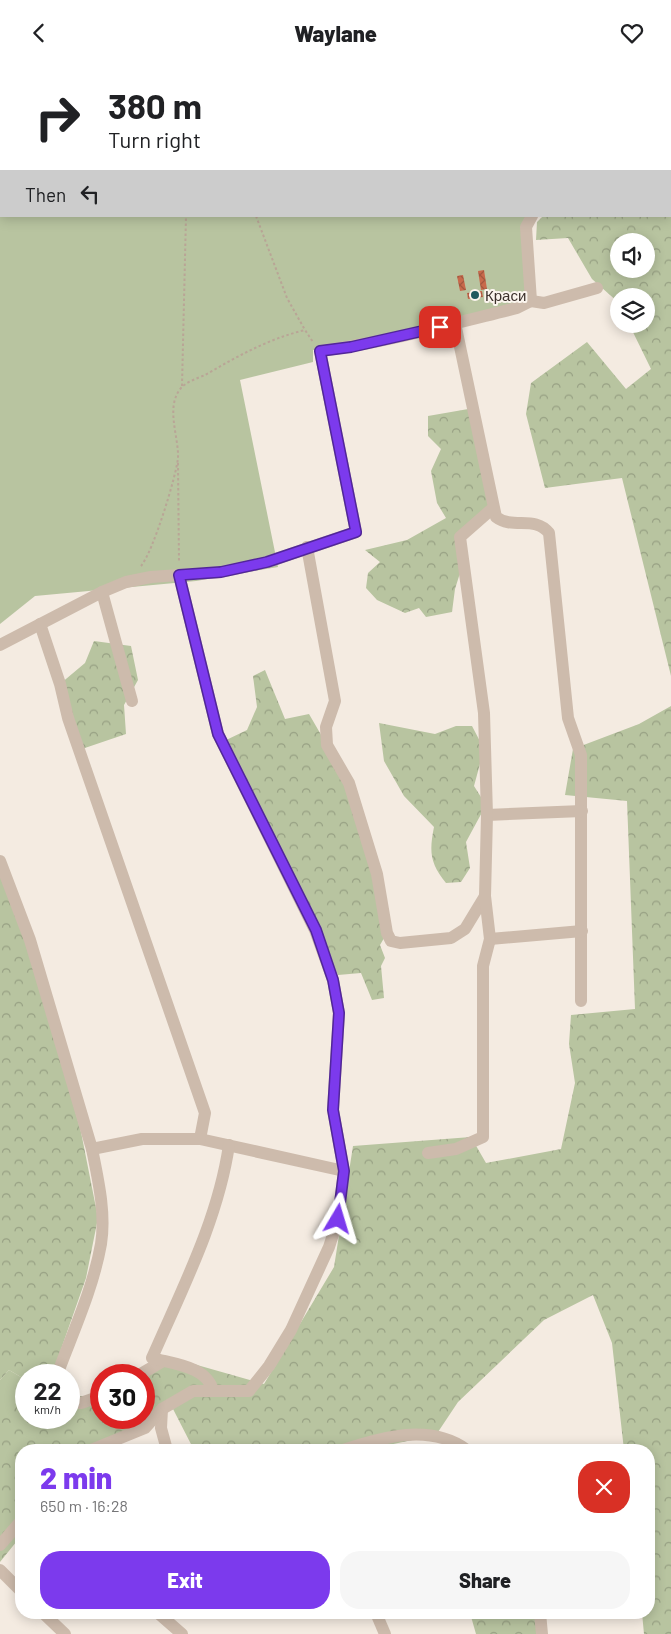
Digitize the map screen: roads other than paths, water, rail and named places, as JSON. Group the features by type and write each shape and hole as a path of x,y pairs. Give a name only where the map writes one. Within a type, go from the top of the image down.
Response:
{"street":[{"path":"531,217 526,227 531,301"},
{"path":"0,645 102,591 126,583 151,577 221,572 267,562 356,532 320,351 351,347 517,308 531,301 544,303 597,288"},
{"path":"455,323 496,517 502,522 543,525 549,533 568,718 581,755 581,1001"},
{"path":"428,1153 456,1149 483,1137 483,966 490,939 486,896 487,815 484,713 460,537 493,508"},
{"path":"307,547 336,701 326,727 327,745 352,792 377,874 386,933 391,941 400,943 451,938 465,929 486,896"},
{"path":"106,1444 145,1428 162,1409 193,1391 249,1391 269,1366 291,1330 329,1247 338,1219 344,1171 333,1110 339,1013 333,980 316,930 218,734 179,575"},
{"path":"102,591 132,701"},
{"path":"40,624 60,684 68,718 205,1113 200,1139"},
{"path":"487,815 582,811"},
{"path":"0,861 30,940 92,1149 101,1194 101,1243 91,1284 62,1364"},
{"path":"490,939 582,931"},
{"path":"92,1149 142,1139 200,1139 344,1171"},
{"path":"213,1391 211,1380 200,1372 152,1358 196,1257 224,1180 229,1145"},
{"path":"155,1365 163,1361"},
{"path":"162,1409 160,1428 165,1444"},
{"path":"365,1444 391,1437 419,1434 448,1438 458,1444"},
{"path":"0,1545 15,1528"},
{"path":"0,1570 15,1585"},
{"path":"49,1619 65,1634"},
{"path":"165,1619 182,1634"},
{"path":"379,1619 385,1634"},
{"path":"541,1619 542,1634"}],"place":[{"name":"Краси","path":"475,295"}]}
